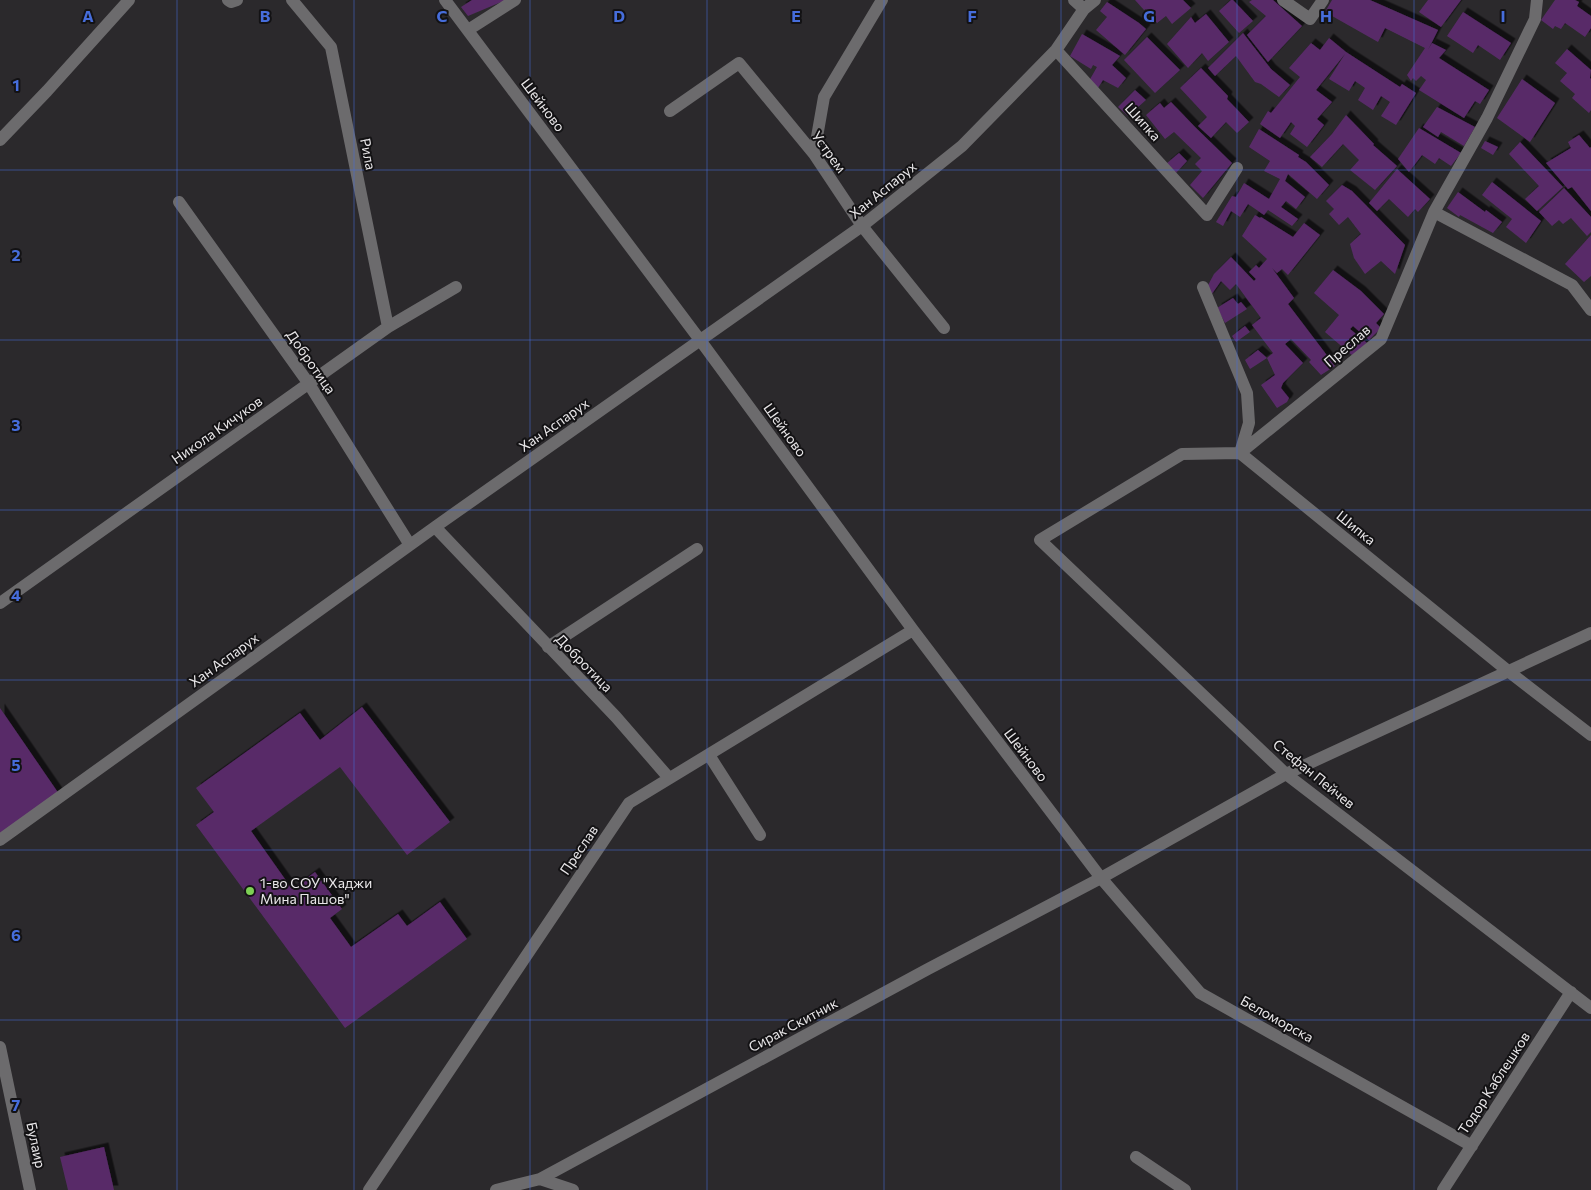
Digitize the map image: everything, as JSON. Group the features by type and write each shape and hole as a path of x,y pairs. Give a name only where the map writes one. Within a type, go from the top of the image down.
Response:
{"street":[{"path":"0,140 48,92 129,0"},
{"path":"228,0 231,2 236,0"},
{"name":"Рила","path":"292,0 331,47 388,327"},
{"name":"Шейново","path":"445,0 700,340 913,630 1101,878"},
{"path":"468,30 515,0"},
{"path":"814,154 824,97 882,0"},
{"path":"1074,0 1084,9"},
{"name":"Хан Аспарух","path":"0,840 435,527 862,226 962,146 1056,50 1084,9 1095,0"},
{"path":"1283,0 1310,19 1323,0"},
{"name":"Преслав","path":"1240,453 1382,339 1434,212 1487,118 1534,19 1537,0"},
{"name":"Шипка","path":"1056,50 1207,215 1238,168"},
{"name":"Устрем","path":"670,111 739,63 814,154 862,226 944,328"},
{"name":"Добротица","path":"179,202 309,384 410,545"},
{"path":"1434,212 1572,285 1591,310"},
{"name":"Никола Кичуков","path":"0,603 388,327 456,287"},
{"path":"1203,287 1247,394 1249,423 1240,453"},
{"name":"Шипка","path":"1240,453 1508,671 1591,735"},
{"name":"Стефан Пейчев","path":"1240,453 1182,454 1040,540 1286,774 1591,1008"},
{"name":"Добротица","path":"435,527 548,648 616,717 669,778"},
{"path":"548,648 697,549"},
{"name":"Преслав","path":"368,1190 629,803 913,630"},
{"name":"Сирак Скитник","path":"496,1190 540,1179 911,978 1101,878 1286,774 1591,633"},
{"path":"710,755 760,835"},
{"name":"Беломорска","path":"1101,878 1200,993 1472,1146"},
{"name":"Тодор Каблешков","path":"1443,1190 1571,992"},
{"name":"Булаир","path":"0,1047 30,1190"},
{"path":"1136,1157 1185,1190"},
{"path":"540,1179 573,1190"}],"building":[{"path":"472,0 506,0 468,16 461,7"},
{"path":"1135,0 1183,0 1191,8 1172,24 1166,16 1157,23 1146,9 1144,10"},
{"path":"1231,0 1253,21 1239,33 1219,11"},
{"path":"1252,0 1273,0 1302,26 1268,62 1247,35 1266,16 1249,2"},
{"path":"1332,0 1370,0 1438,30 1428,50 1432,43 1446,50 1439,58 1489,90 1480,104 1475,101 1464,118 1419,90 1426,80 1421,76 1416,81 1413,78 1411,81 1407,75 1425,48 1385,28 1378,42 1325,12"},
{"path":"1428,0 1461,0 1441,27 1419,12"},
{"path":"1555,0 1575,0 1579,2 1577,6 1591,16 1591,28 1585,37 1565,23 1561,29 1555,26 1553,29 1541,20"},
{"path":"1107,2 1146,29 1125,55 1096,30 1107,17 1100,11"},
{"path":"1463,12 1511,43 1500,60 1478,45 1473,53 1447,36"},
{"path":"1206,14 1229,42 1208,61 1202,53 1188,68 1167,44 1191,17 1195,23"},
{"path":"1243,33 1271,69 1290,85 1279,97 1255,82 1236,56 1215,76 1208,68"},
{"path":"1082,34 1120,56 1112,65 1126,78 1118,88 1103,80 1098,88 1089,81 1097,67 1093,65 1091,69 1070,56"},
{"path":"1147,37 1180,70 1155,93 1124,60"},
{"path":"1329,38 1346,52 1400,87 1402,84 1416,93 1396,125 1381,116 1390,102 1381,96 1373,110 1358,100 1365,88 1355,81 1349,91 1329,79 1345,54 1316,90 1332,102 1317,119 1324,125 1307,147 1290,134 1295,126 1291,122 1280,138 1260,124 1268,111 1271,113 1300,77 1289,68 1311,43 1320,50"},
{"path":"1567,49 1591,70 1591,110 1589,113 1572,98 1575,94 1560,81 1567,73 1555,63"},
{"path":"1201,68 1228,96 1227,99 1249,122 1237,133 1226,122 1211,138 1198,126 1207,117 1180,88"},
{"path":"1522,79 1555,103 1530,142 1497,118"},
{"path":"1135,90 1146,100 1128,116 1118,107"},
{"path":"1171,102 1232,163 1203,198 1190,185 1202,171 1195,164 1201,158 1174,132 1165,139 1146,115 1160,103 1164,108"},
{"path":"1437,107 1475,127 1464,146 1441,132 1438,137 1423,127"},
{"path":"1346,115 1373,145 1397,166 1375,190 1350,170 1359,160 1343,144 1322,167 1310,157 1332,134"},
{"path":"1419,128 1461,153 1451,166 1439,158 1435,164 1422,155 1409,172 1398,159"},
{"path":"1259,129 1299,155 1298,157 1306,162 1329,185 1317,199 1288,174 1285,181 1305,197 1296,209 1286,201 1281,207 1298,219 1292,226 1268,210 1264,215 1248,204 1240,217 1231,211 1223,226 1216,222 1232,196 1236,197 1244,183 1269,199 1280,179 1264,171 1270,161 1249,147"},
{"path":"1579,135 1591,147 1591,211 1572,187 1568,189 1546,163 1571,148 1568,142"},
{"path":"1485,141 1498,147 1493,155 1481,148"},
{"path":"1520,142 1563,187 1537,211 1525,199 1539,186 1509,154"},
{"path":"1179,153 1187,161 1176,173 1166,164"},
{"path":"1397,169 1430,199 1418,212 1415,209 1408,217 1389,199 1377,211 1369,203"},
{"path":"1492,182 1541,221 1526,243 1506,227 1512,219 1482,195"},
{"path":"1342,185 1352,191 1405,245 1395,274 1381,261 1365,274 1354,258 1350,244 1361,234 1348,217 1339,225 1329,214 1334,209 1326,201"},
{"path":"1564,188 1591,217 1591,232 1587,236 1571,218 1563,224 1559,220 1552,226 1539,212"},
{"path":"1458,192 1502,222 1493,233 1460,215 1459,217 1447,208"},
{"path":"1255,215 1293,237 1304,223 1320,235 1288,275 1282,269 1277,273 1272,268 1294,298 1288,304 1335,366 1321,375 1309,362 1311,360 1291,339 1285,344 1303,363 1283,383 1281,388 1289,398 1287,402 1277,408 1261,385 1275,375 1267,358 1273,353 1252,325 1261,318 1236,284 1230,290 1221,281 1209,298 1207,287 1214,274 1231,257 1254,281 1256,279 1249,272 1256,265 1259,268 1267,259 1242,236"},
{"path":"1591,235 1591,276 1584,282 1565,264"},
{"path":"1333,270 1361,291 1384,314 1376,323 1381,328 1369,340 1353,326 1350,329 1367,343 1353,356 1325,332 1339,315 1314,293"},
{"path":"1233,298 1238,304 1241,302 1247,309 1225,323 1217,308"},
{"path":"1245,326 1250,332 1236,342 1232,336"},
{"path":"1258,350 1267,358 1250,369 1245,360"},
{"path":"362,707 450,822 407,855 340,767 251,831 292,889 315,872 342,909 330,918 351,947 398,914 407,926 440,902 467,939 345,1028 196,825 214,812 196,788 300,713 320,740"},
{"path":"0,708 59,794 0,834"},
{"path":"104,1147 114,1190 68,1190 60,1157"}],"place":[{"name":"1-во СОУ \"Хаджи Мина Пашов\"","path":"250,891"}]}
